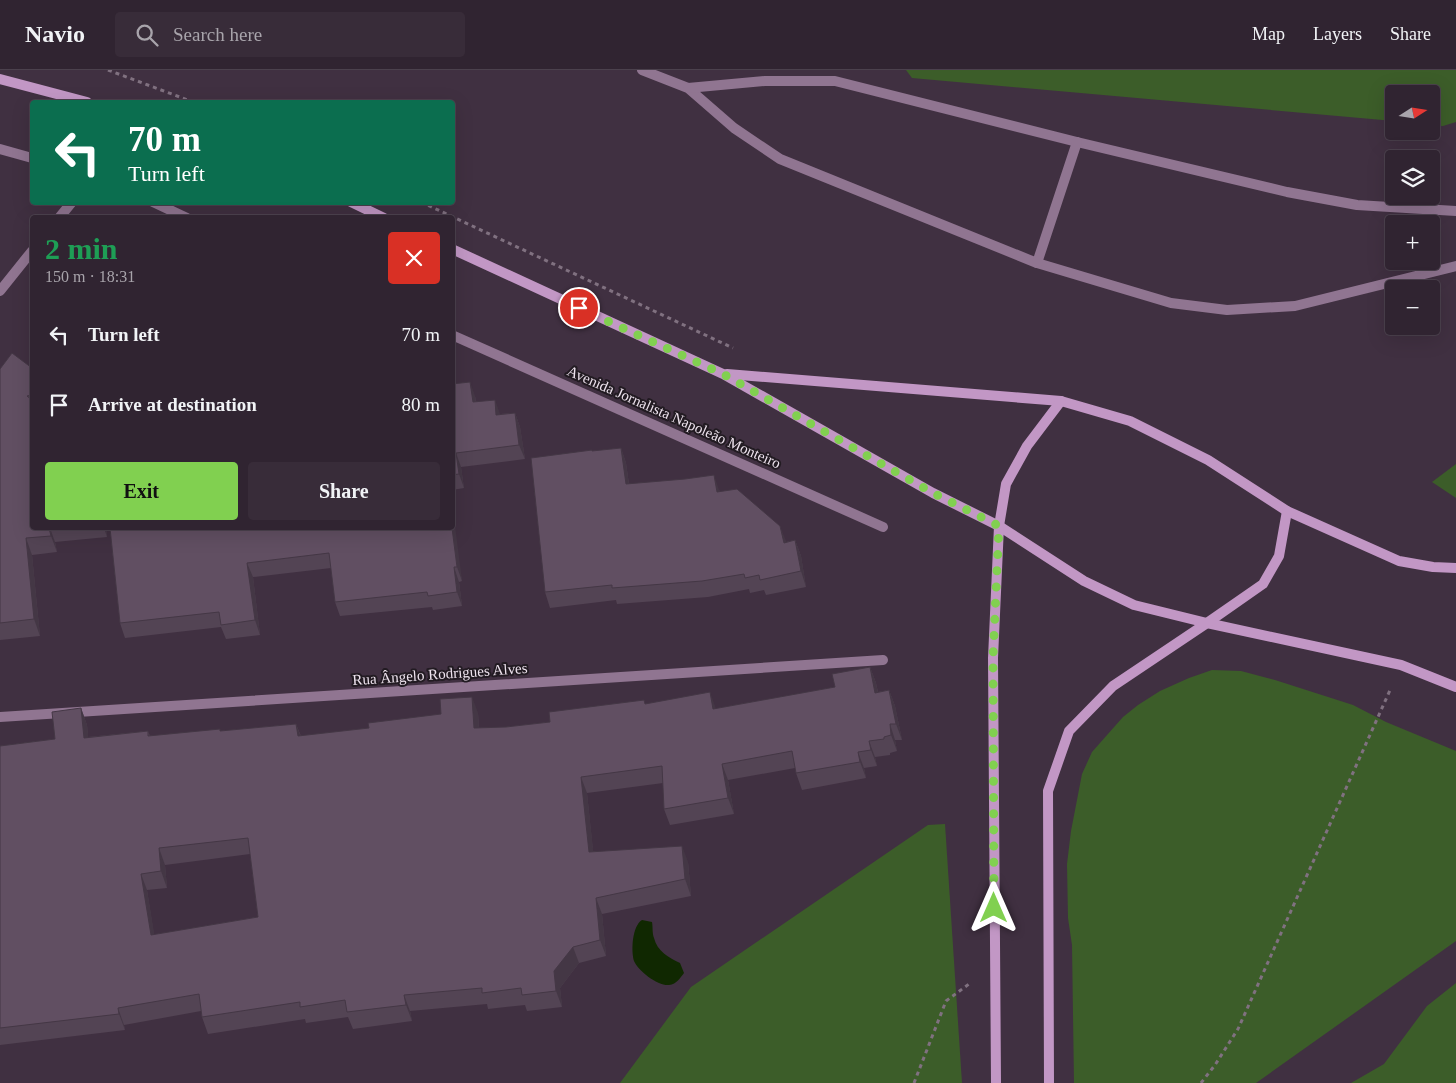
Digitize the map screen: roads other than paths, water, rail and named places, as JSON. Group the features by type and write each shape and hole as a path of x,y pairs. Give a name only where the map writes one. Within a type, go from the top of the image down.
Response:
{"main road":[{"path":"0,79 79,100"},
{"path":"357,205 378,215"},
{"path":"455,250 723,374 933,493 999,526 1084,581 1134,605 1207,624 1401,665 1456,687"},
{"path":"723,374 1061,401 1130,421 1208,460 1287,511 1399,561 1433,567 1456,568"},
{"path":"996,1083 993,658 999,526 1006,484 1028,446 1061,401"},
{"path":"1049,1083 1048,791 1069,731 1113,686 1207,624 1262,584 1279,556 1287,511"}],"street":[{"path":"642,70 688,88 734,128 780,159 1037,263 1171,304 1227,310 1295,306 1456,266"},
{"path":"688,88 765,81 835,81 1077,142 1287,192 1357,205 1456,211"},
{"path":"1037,263 1077,142"},
{"path":"0,149 30,157"},
{"path":"159,205 181,215"},
{"path":"0,291 30,254"},
{"name":"Avenida Jornalista Napoleão Monteiro","path":"455,336 883,527"},
{"name":"Rua Ângelo Rodrigues Alves","path":"0,717 883,660"}]}
